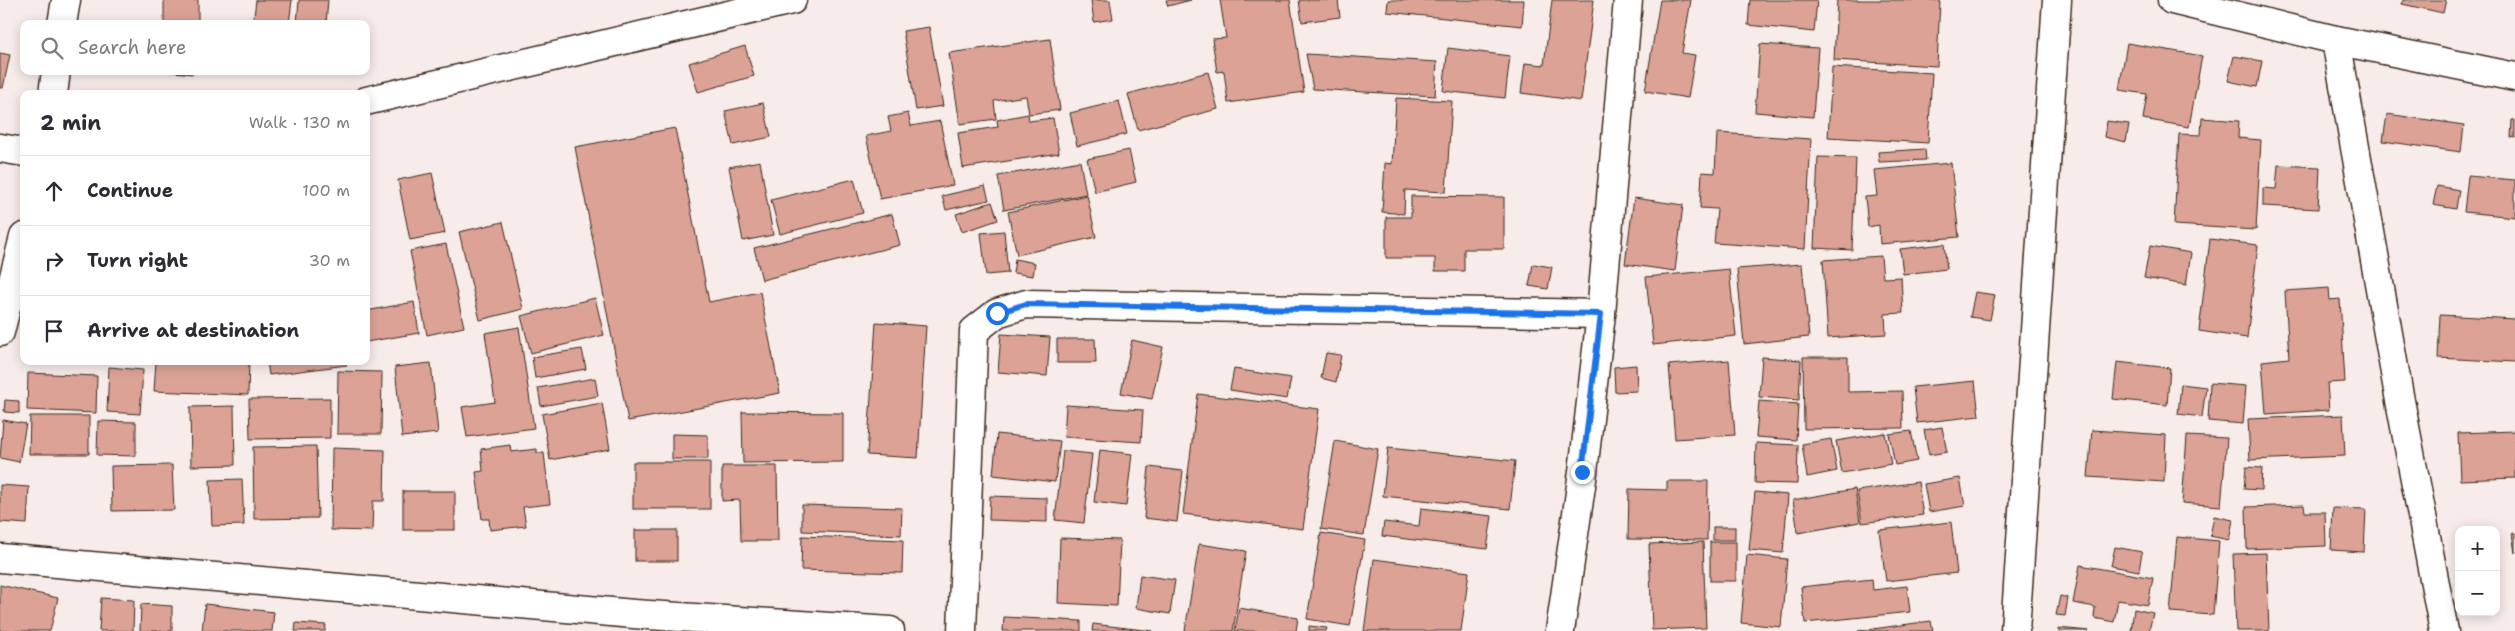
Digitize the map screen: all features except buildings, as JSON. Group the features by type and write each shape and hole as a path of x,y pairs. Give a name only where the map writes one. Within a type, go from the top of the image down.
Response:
{"street":[{"path":"63,20 66,0"},
{"path":"370,100 792,0"},
{"path":"1560,631 1601,314 1628,0"},
{"path":"2015,631 2057,0"},
{"path":"2172,0 2336,40 2515,77"},
{"path":"2336,40 2398,390 2444,631"},
{"path":"54,90 55,75"},
{"path":"0,148 20,151"},
{"path":"0,332 20,253"},
{"path":"962,631 974,331 997,313 1026,304 1601,314"},
{"path":"0,558 634,614 890,631"}],"route":[{"path":"997,313 1026,304 1601,314 1582,472"}]}
